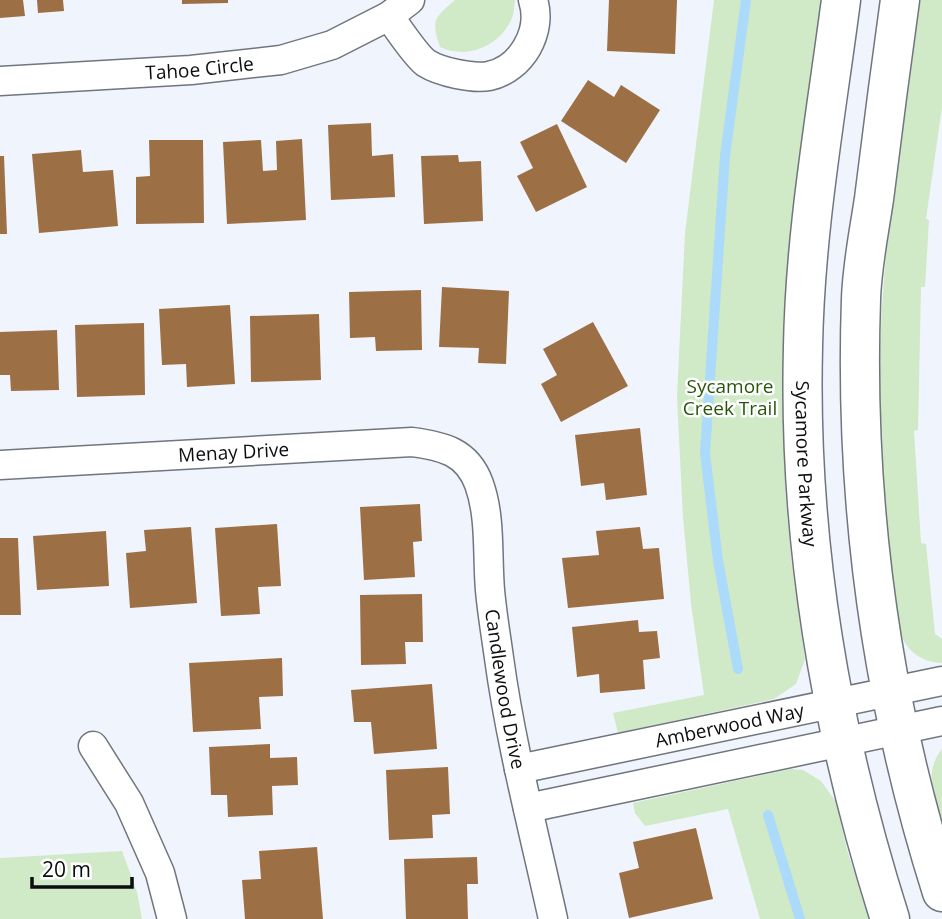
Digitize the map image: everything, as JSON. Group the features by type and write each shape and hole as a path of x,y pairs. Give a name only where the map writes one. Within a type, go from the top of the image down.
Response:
{"main road":[{"name":"Sycamore Parkway","path":"841,0 809,243 803,346 803,454 811,564 834,703 870,856 890,919"},
{"path":"900,0 861,296 862,457 880,637 912,793 942,892"}],"street":[{"name":"Tahoe Circle","path":"0,81 191,70 281,60 332,45 399,8 425,63 456,75 490,76 515,62 533,39 533,0"},
{"name":"Menay Drive","path":"0,465 412,442 442,446 464,459"},
{"name":"Candlewood Drive","path":"464,459 479,483 485,514 490,592 503,685 553,919"},
{"name":"Amberwood Way","path":"519,769 942,681"},
{"path":"528,808 942,721"},
{"path":"93,746 129,803 160,873 172,919"}],"green space":[{"path":"455,0 515,0 512,18 499,36 482,48 461,52 440,47 435,25 443,11"},
{"name":"Sycamore Creek Trail","path":"714,0 821,0 790,232 783,324 786,502 805,659 796,684 774,699 618,733 613,713 704,695 691,604 683,517 677,397 685,233"},
{"path":"920,0 942,0 942,107 926,219 929,220 925,287 921,287 918,430 914,431 921,543 926,544 935,634 942,639 942,663 924,659 914,653 903,639 896,618 881,432 880,365 884,274"},
{"path":"942,749 942,823 933,794 932,776 936,758"},
{"path":"791,769 803,770 821,781 836,802 847,850 869,919 760,919 728,809 645,826 635,813 633,803"},
{"path":"122,851 137,892 142,919 0,919 0,858"}],"building":[{"path":"0,0 23,0 25,16 0,18"},
{"path":"37,0 63,0 64,11 38,13"},
{"path":"182,0 228,0 228,3 182,4"},
{"path":"609,0 677,0 675,54 607,51"},
{"path":"588,80 614,97 621,85 660,110 626,163 561,121"},
{"path":"371,123 372,156 393,154 395,197 331,200 328,125"},
{"path":"557,124 587,187 536,212 517,176 533,168 520,142"},
{"path":"302,139 306,220 227,224 223,142 261,140 263,171 277,170 276,141"},
{"path":"149,140 203,140 204,223 136,224 136,177 150,176"},
{"path":"81,150 83,172 113,170 118,226 39,233 32,154"},
{"path":"458,155 459,162 481,161 483,221 424,224 421,156"},
{"path":"0,156 4,156 7,234 0,234"},
{"path":"442,287 509,291 506,364 478,363 479,348 439,347"},
{"path":"421,290 422,350 376,351 375,337 350,338 349,292"},
{"path":"230,305 235,384 187,387 186,364 162,365 159,309"},
{"path":"319,314 321,380 251,382 250,316"},
{"path":"593,322 628,386 561,422 541,384 557,375 543,349"},
{"path":"144,323 145,395 77,397 75,325"},
{"path":"57,330 59,390 11,391 10,375 0,375 0,332"},
{"path":"640,428 647,495 606,500 604,483 581,486 575,435"},
{"path":"420,504 422,541 413,542 415,577 364,580 360,507"},
{"path":"277,524 281,586 258,587 260,614 221,616 215,528"},
{"path":"191,527 197,603 130,608 126,553 146,551 144,530"},
{"path":"640,527 643,549 659,548 664,599 568,608 562,558 599,555 596,531"},
{"path":"106,531 109,586 37,590 33,536"},
{"path":"0,538 18,538 21,615 0,615"},
{"path":"422,594 423,642 405,642 406,664 361,665 360,595"},
{"path":"638,620 639,632 657,631 660,658 643,660 645,689 600,693 599,674 577,677 572,627"},
{"path":"282,658 283,696 259,697 261,729 193,732 189,663"},
{"path":"432,684 437,749 374,754 371,722 354,722 351,690"},
{"path":"270,744 270,758 297,757 298,785 272,786 273,815 228,817 227,795 211,795 209,747"},
{"path":"448,767 450,814 432,815 433,838 389,840 386,770"},
{"path":"696,828 713,899 629,918 619,873 639,868 633,842"},
{"path":"317,847 323,919 245,919 242,880 261,879 259,851"},
{"path":"477,857 478,884 467,884 468,919 406,919 404,859"}],"waterway":[{"path":"738,669 718,561 705,453 725,156 746,0"},
{"path":"768,815 800,919"}]}
